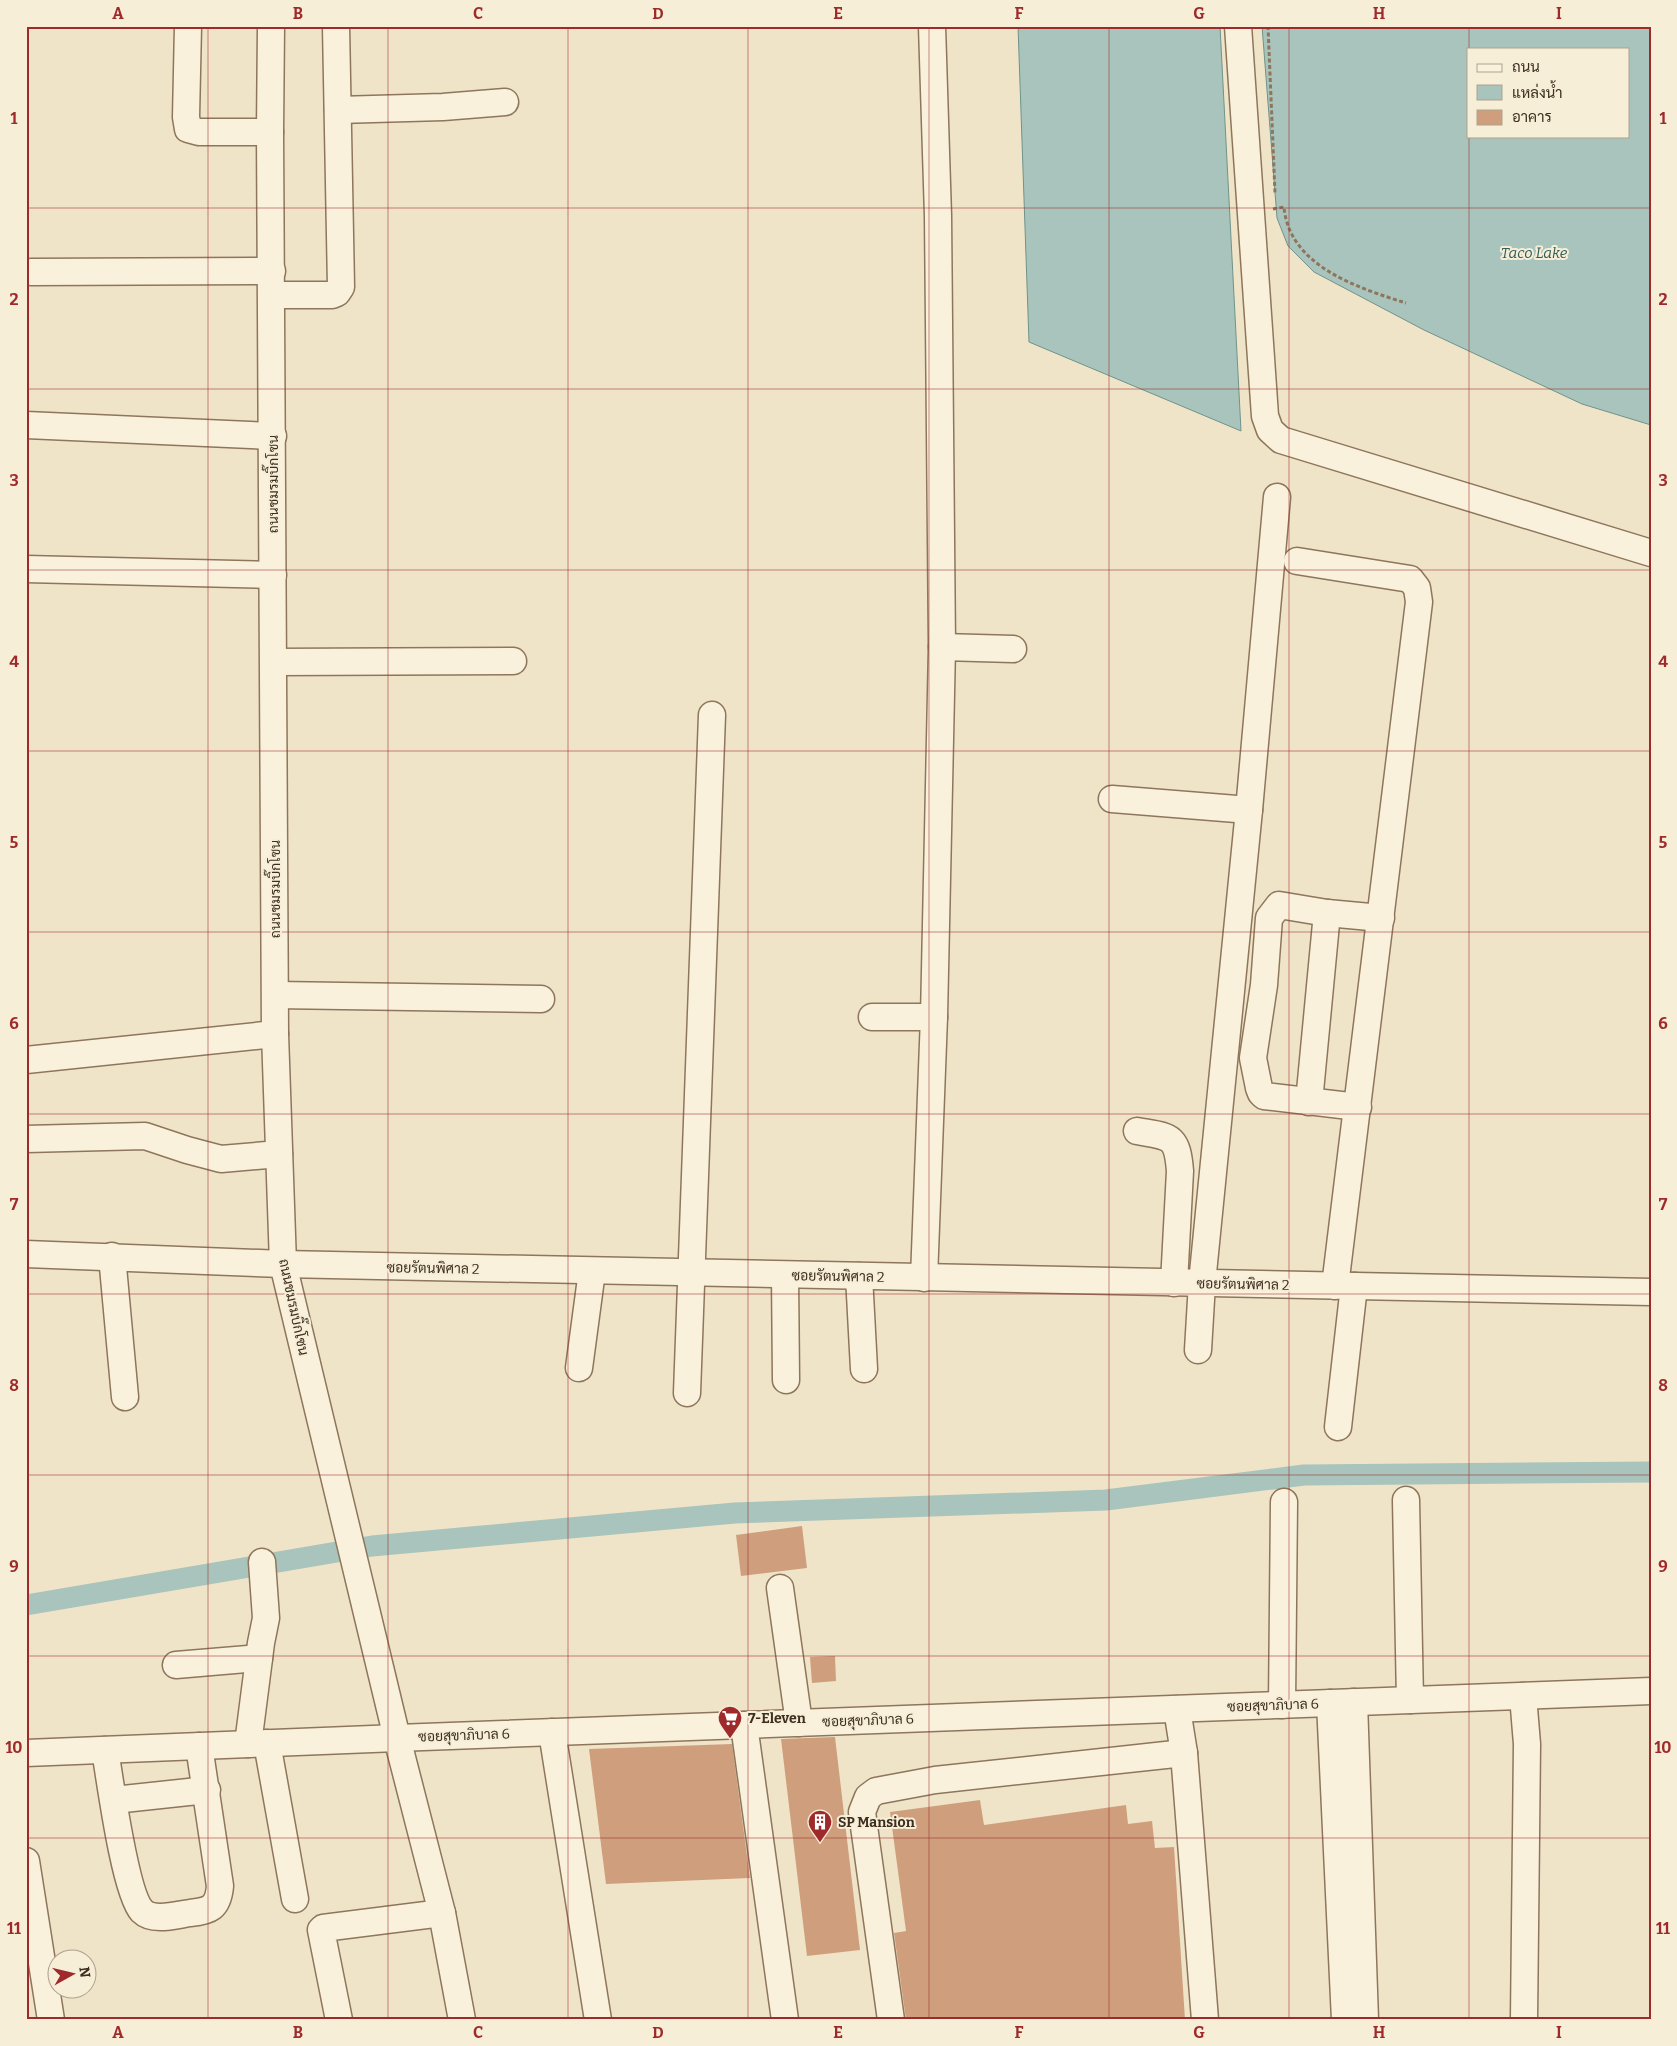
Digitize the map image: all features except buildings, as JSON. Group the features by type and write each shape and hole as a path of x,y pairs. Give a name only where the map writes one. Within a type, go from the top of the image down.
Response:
{"street":[{"path":"188,26 186,117 188,129 199,132 270,132"},
{"name":"ถนนชมรมบิ๊กโซน","path":"272,26 270,132 276,1034 283,1264 397,1738 442,1913 462,2020"},
{"path":"31,272 272,283 332,295 337,293 341,287 336,26"},
{"path":"924,1278 934,1017 942,647 938,216 932,26"},
{"path":"1238,26 1265,416 1270,430 1281,440 1651,553"},
{"path":"338,110 443,107 505,102"},
{"path":"26,425 273,436"},
{"path":"1198,1350 1202,1283 1249,810 1277,497"},
{"path":"1297,561 1410,579 1417,588 1419,602 1358,1106 1344,1286 1338,1427"},
{"path":"26,569 273,575"},
{"path":"942,647 1013,649"},
{"path":"274,662 512,661"},
{"path":"687,1393 712,715"},
{"path":"1112,799 1249,810"},
{"path":"1358,1106 1264,1096 1261,1093 1255,1076 1253,1058 1254,1041 1264,985 1269,918 1279,904 1327,913 1381,918"},
{"path":"1309,1102 1327,913"},
{"path":"276,995 540,999"},
{"path":"872,1017 934,1017"},
{"path":"26,1060 276,1034"},
{"path":"1137,1131 1170,1138 1175,1144 1179,1155 1180,1171 1174,1283"},
{"path":"26,1139 145,1136 221,1159 279,1154"},
{"name":"ซอยรัตนพิศาล 2","path":"26,1254 283,1264 1651,1292"},
{"path":"112,1256 125,1397"},
{"path":"579,1368 592,1271"},
{"path":"785,1275 786,1380"},
{"path":"858,1276 864,1369"},
{"path":"1406,1500 1410,1700"},
{"path":"1282,1705 1284,1502"},
{"path":"262,1562 266,1618 259,1658 257,1744 295,1899"},
{"path":"780,1588 799,1723"},
{"path":"176,1665 259,1658"},
{"name":"ซอยสุขาภิบาล 6","path":"26,1753 1651,1691"},
{"path":"1523,1696 1527,1744 1524,2020"},
{"path":"1342,1703 1345,2020"},
{"path":"1342,1703 1365,2020"},
{"path":"1177,1709 1184,1753 1205,2020"},
{"path":"744,1725 785,2020"},
{"path":"552,1732 598,2020"},
{"path":"105,1750 128,1875 134,1896 142,1911 155,1917 207,1911 215,1904 219,1895 220,1886 199,1746"},
{"path":"891,2020 862,1812 868,1797 876,1791 936,1780 1184,1753"},
{"path":"114,1800 207,1790"},
{"path":"26,1861 51,2020"},
{"path":"339,2020 321,1930 323,1928 442,1913"}],"path":[{"path":"1268,26 1276,208 1284,207 1285,220 1297,243 1309,256 1331,274 1376,294 1406,303"}],"water":[{"path":"1018,26 1220,26 1241,431 1029,342"},
{"name":"Taco Lake","path":"1262,26 1651,26 1651,425 1582,404 1424,330 1314,272 1288,246 1277,218"}],"waterway":[{"path":"26,1605 372,1546 735,1513 1106,1500 1304,1475 1651,1472"}],"place":[{"name":"7-Eleven","path":"730,1739"},
{"name":"SP Mansion","path":"820,1843"}]}
